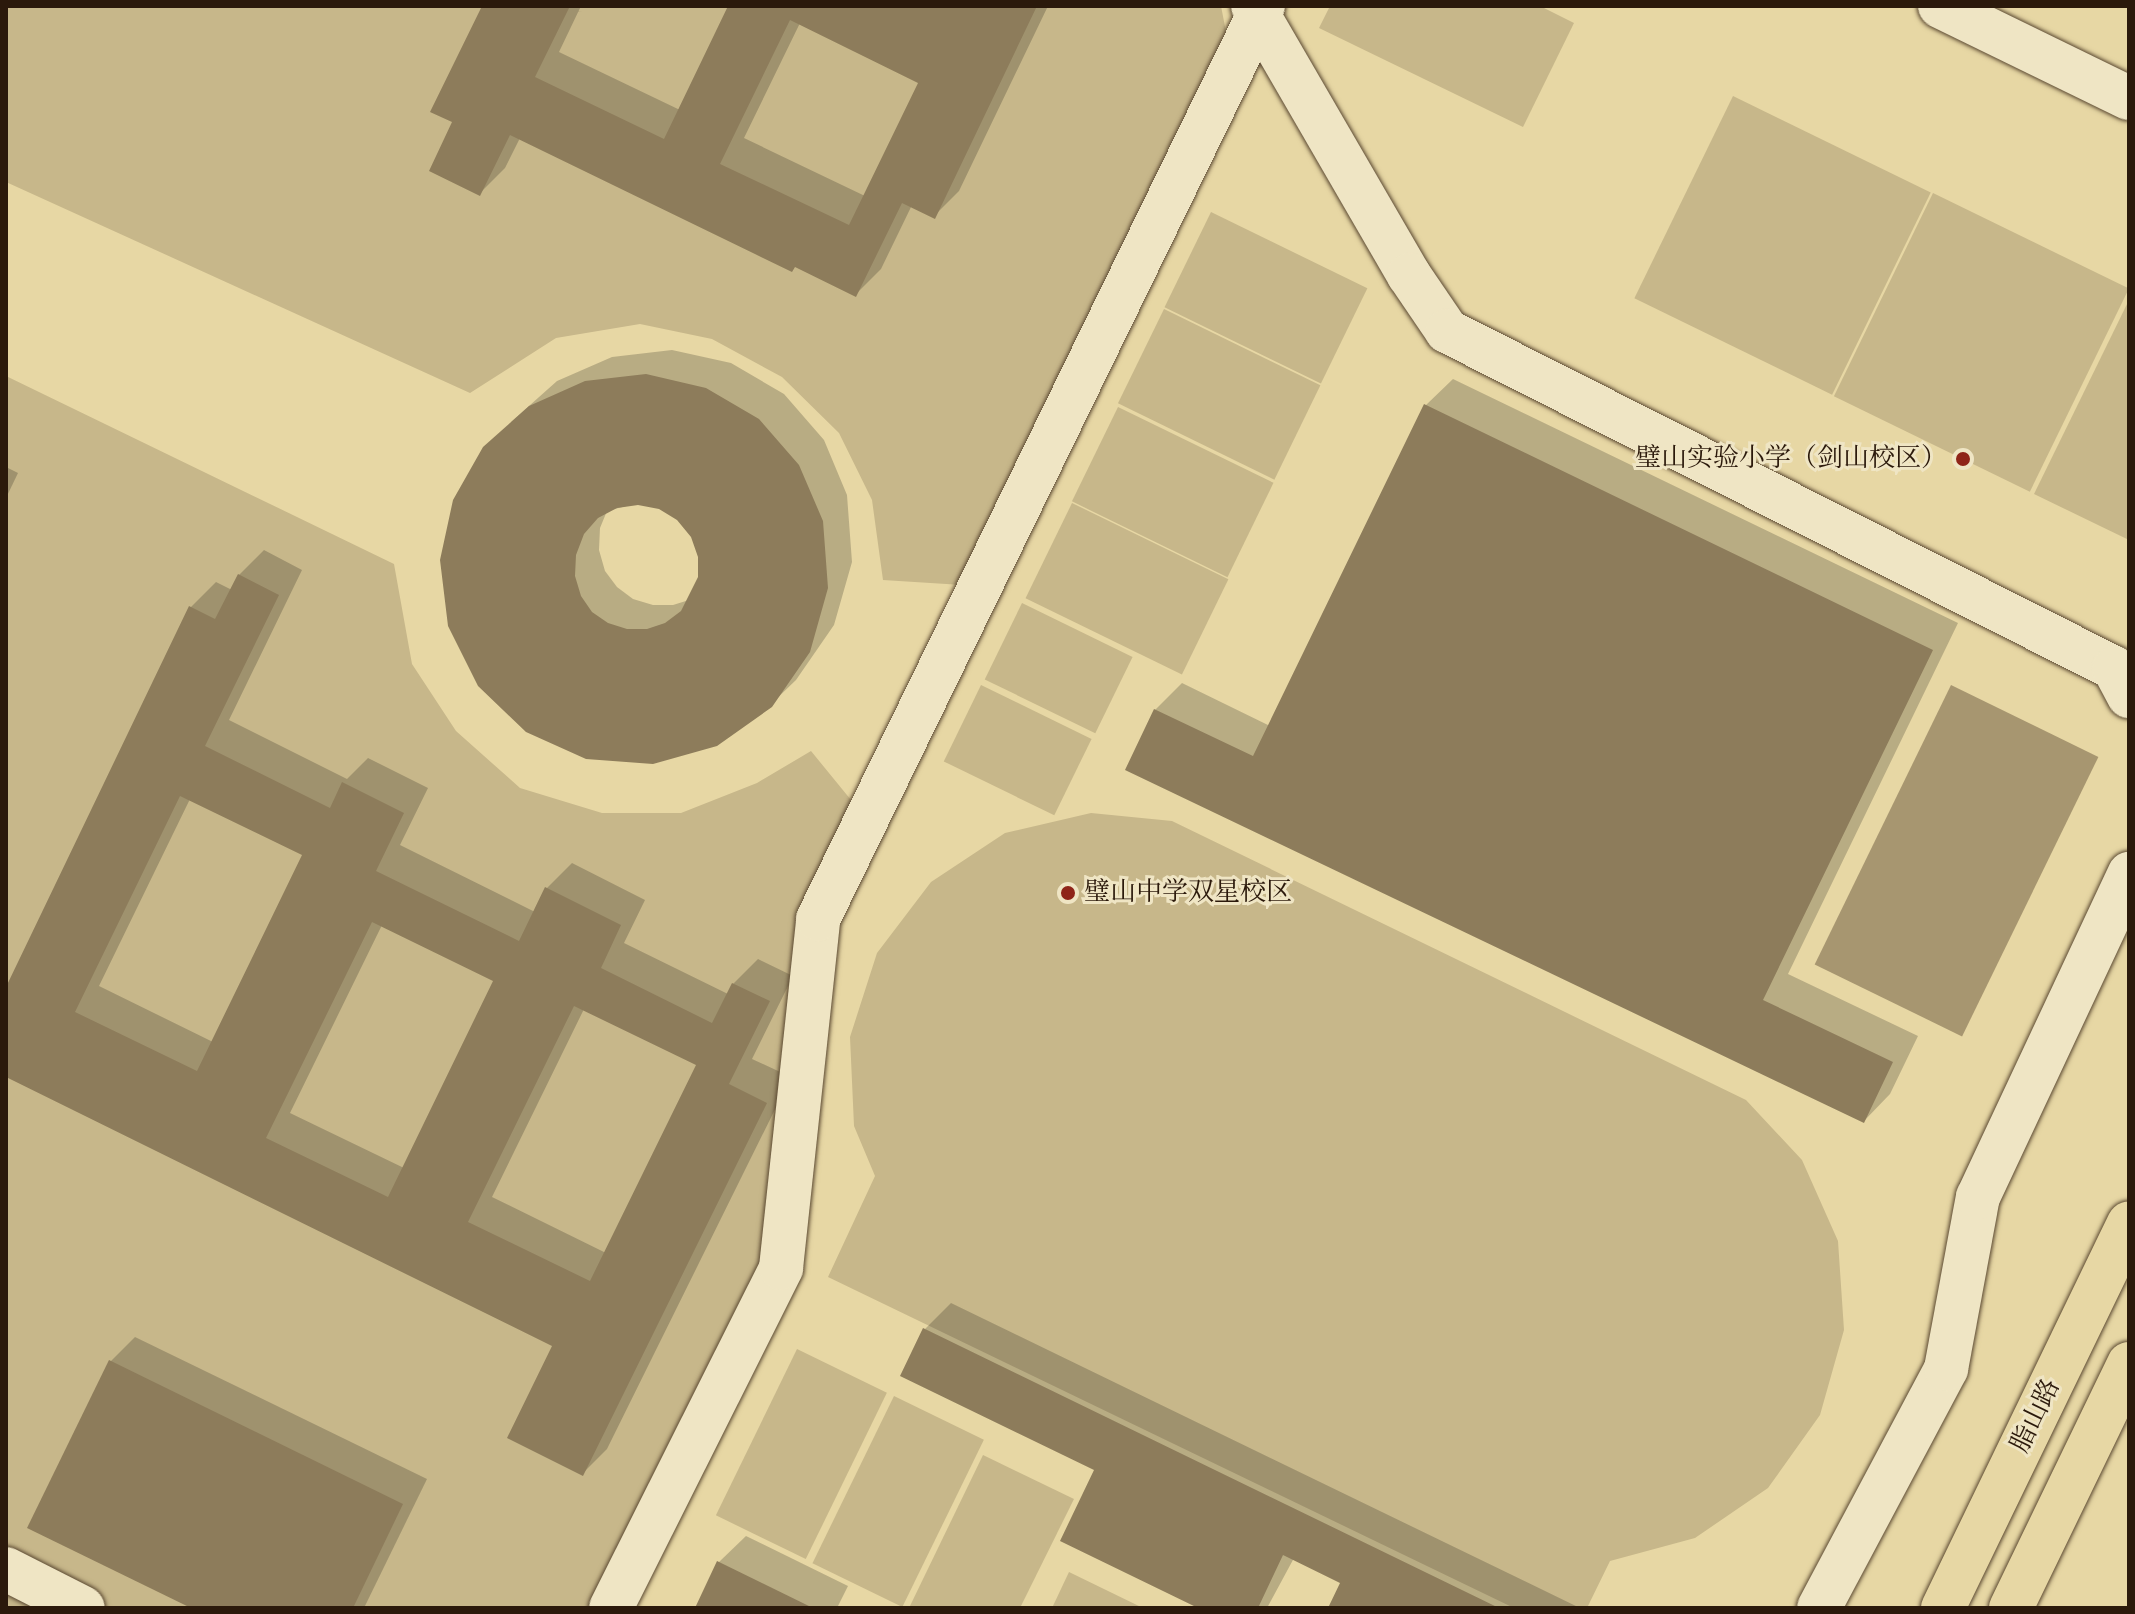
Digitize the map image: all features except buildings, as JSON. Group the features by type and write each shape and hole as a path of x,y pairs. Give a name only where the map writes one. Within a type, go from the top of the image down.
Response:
{"main road":[{"name":"脂山路","path":"1943,1608 2129,1224"},
{"path":"2011,1608 2129,1364"}],"street":[{"path":"1940,6 2129,98"},
{"path":"1259,9 1409,275 1447,331 2114,668 2129,696"},
{"path":"611,1608 781,1268 818,919 1259,9"},
{"path":"1819,1608 1946,1369 1978,1197 2129,874"},
{"path":"6,1569 83,1608"}],"shaded area":[{"path":"6,6 1221,6 1228,42 962,585 883,580 872,500 839,433 782,377 712,339 640,324 556,338 470,393 6,182"},
{"path":"1330,6 1540,6 1574,23 1523,127 1319,28"},
{"path":"1733,96 1931,192 1832,395 1634,298"},
{"path":"1933,193 2129,289 2030,492 1834,396"},
{"path":"1211,212 1367,288 1321,384 1165,307"},
{"path":"2129,300 2129,540 2034,494"},
{"path":"1164,309 1320,385 1274,480 1118,403"},
{"path":"6,376 394,564 412,664 456,731 520,788 602,813 681,813 757,783 811,751 860,811 768,1267 601,1608 6,1608"},
{"path":"1118,407 1273,483 1227,577 1072,501"},
{"path":"1072,503 1228,579 1182,675 1026,598"},
{"path":"1022,603 1133,657 1095,733 985,679"},
{"path":"981,685 1092,739 1054,815 944,761"},
{"path":"1951,685 2098,757 1962,1036 1815,965"},
{"path":"1091,813 1172,821 1746,1100 1802,1160 1838,1241 1844,1330 1820,1415 1768,1488 1695,1538 1610,1561 1587,1608 1514,1608 828,1277 875,1176 854,1126 850,1037 877,953 931,882 1005,833"},
{"path":"797,1349 887,1393 806,1559 716,1515"},
{"path":"894,1396 984,1440 902,1607 812,1563"},
{"path":"983,1455 1074,1499 1020,1608 909,1608"},
{"path":"1069,1572 1143,1608 1052,1608"}],"place":[{"name":"璧山实验小学（剑山校区）","path":"1963,459"},
{"name":"璧山中学双星校区","path":"1068,893"}]}
